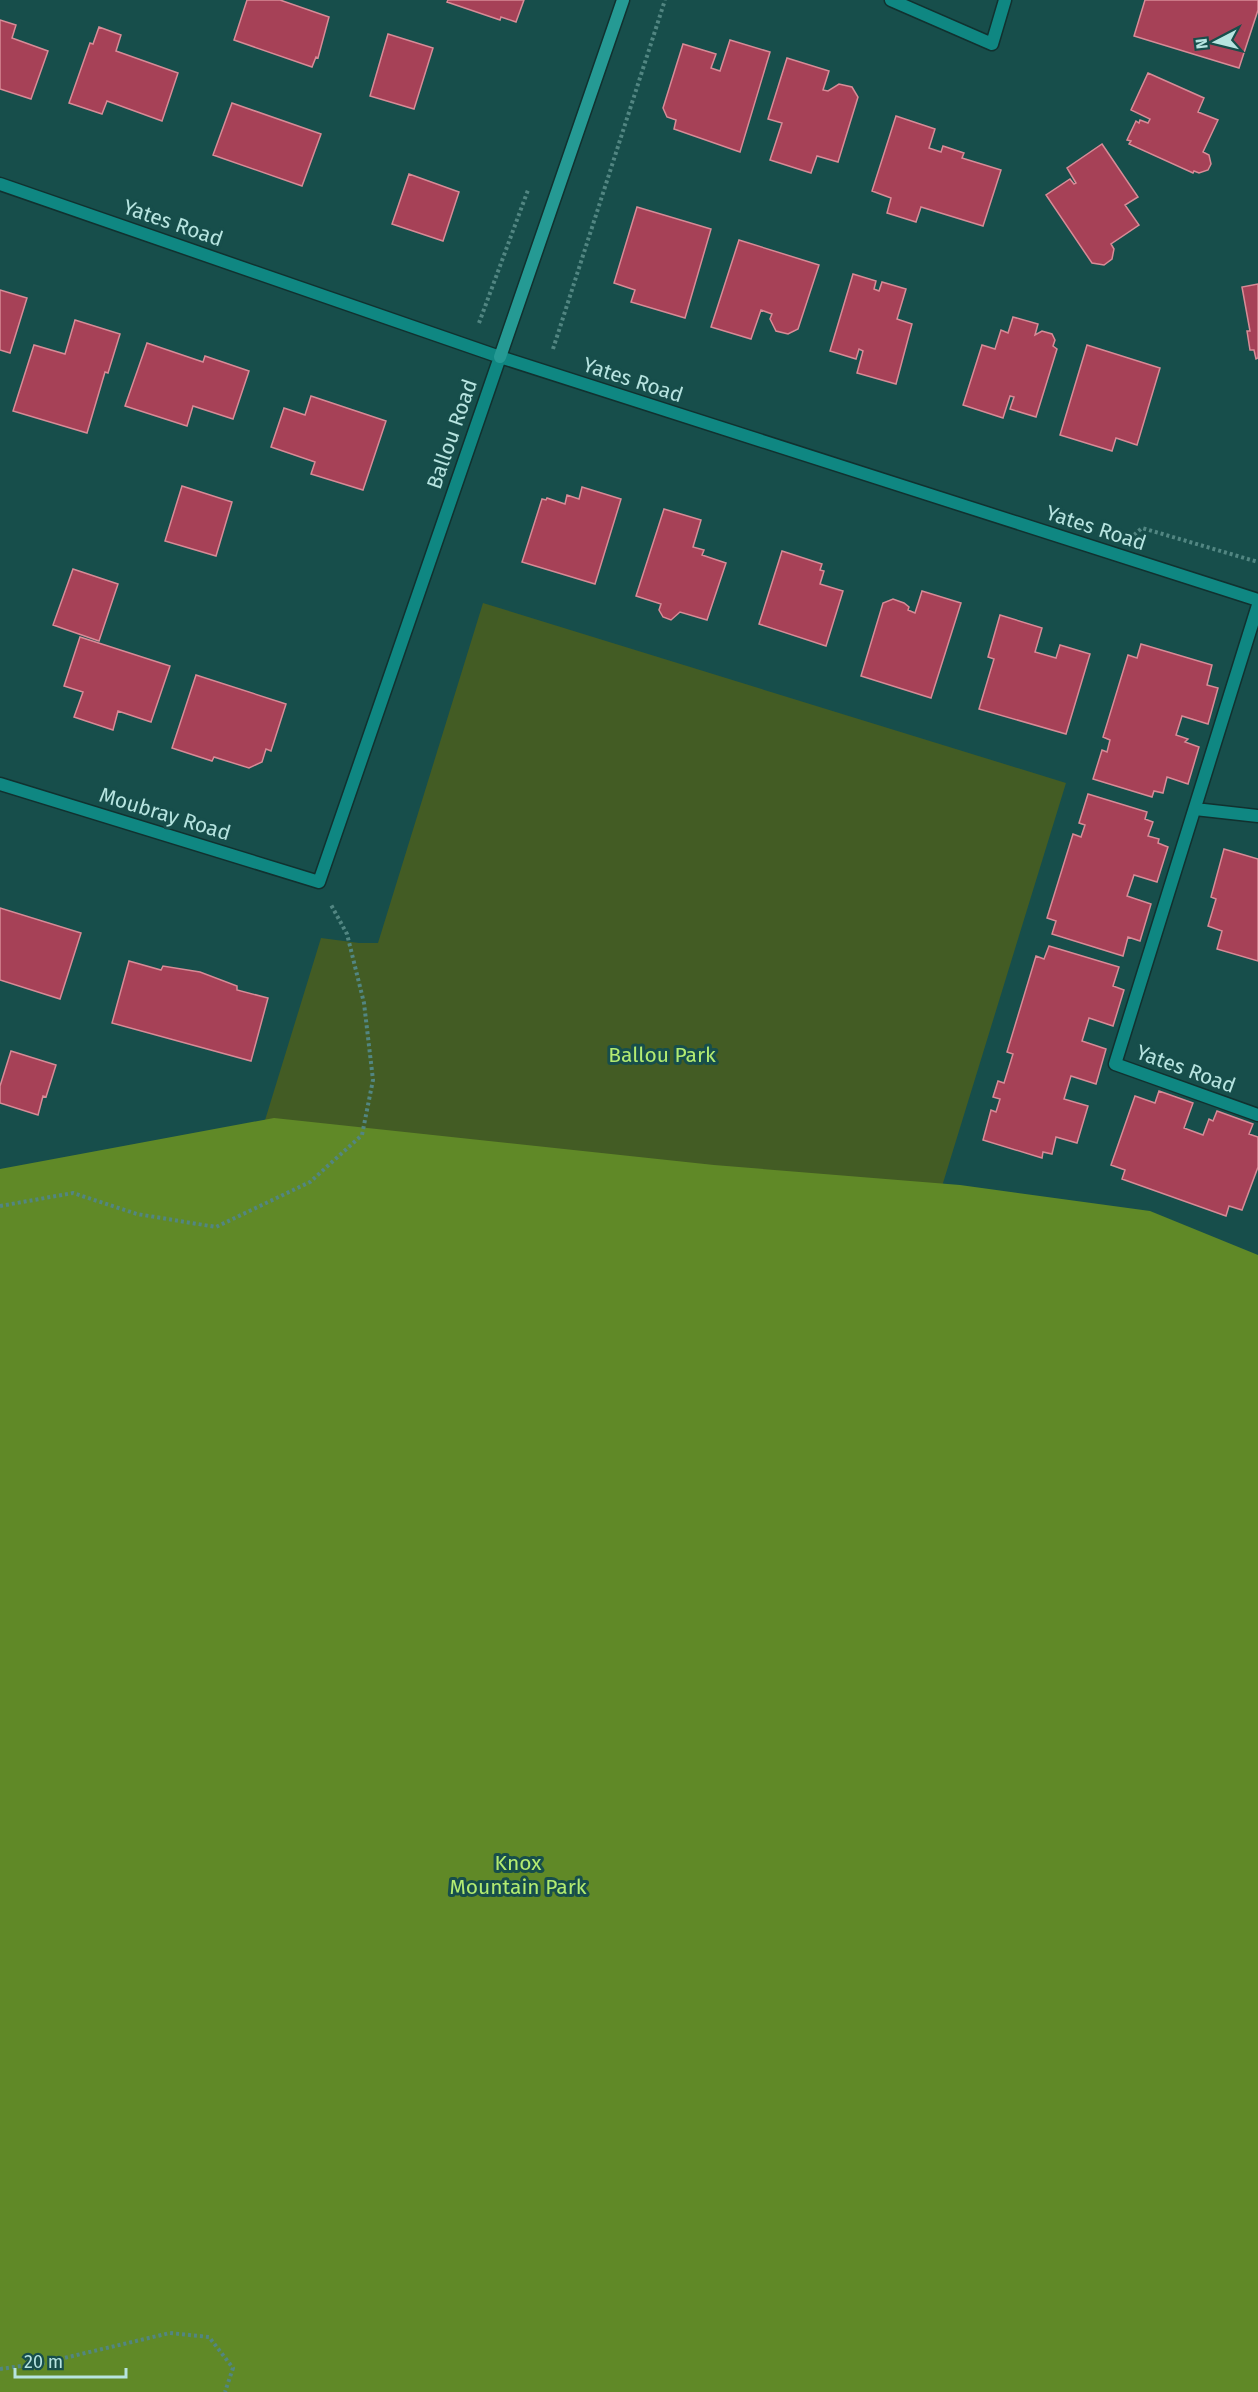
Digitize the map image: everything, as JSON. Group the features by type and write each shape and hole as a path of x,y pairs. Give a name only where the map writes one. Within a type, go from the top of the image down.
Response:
{"street":[{"name":"Ballou Road","path":"319,882 623,0"},
{"path":"891,0 992,44 1005,0"},
{"name":"Yates Road","path":"0,184 500,357 1258,600"},
{"name":"Yates Road","path":"1258,605 1115,1064 1258,1115"},
{"name":"Moubray Road","path":"0,784 319,882"},
{"path":"1195,809 1258,816"}],"path":[{"path":"546,372 664,0"},
{"path":"1110,553 1142,528 1258,562"},
{"path":"0,1206 73,1193 137,1214 216,1227 310,1182 362,1135 373,1080 364,1003 347,934 319,882"},
{"path":"0,2369 42,2363 170,2333 209,2337 233,2368 225,2392"}],"green space":[{"name":"Knox Mountain Park","path":"483,603 1066,783 864,1440 1258,2392 0,2392 0,1175 227,1244 321,938 378,943"},
{"name":"Knox Mountain Park","path":"274,1118 714,1165 960,1185 1150,1211 1258,1255 1258,2392 0,2392 0,1169"}],"building":[{"path":"247,0 280,0 329,17 318,58 316,57 312,67 234,40"},
{"path":"448,0 524,0 516,22 501,17 500,20 447,2"},
{"path":"1145,0 1258,0 1258,10 1239,68 1134,36"},
{"path":"0,20 16,25 12,38 48,51 31,99 0,89"},
{"path":"99,27 121,35 116,51 178,73 162,121 107,101 102,114 69,103 90,43 93,44"},
{"path":"388,34 433,48 414,109 370,96"},
{"path":"730,40 770,52 740,152 674,129 676,120 667,117 663,108 683,44 716,54 711,68 720,71"},
{"path":"787,58 829,71 823,90 828,91 839,84 852,87 858,97 838,162 817,156 811,173 770,160 782,123 768,119"},
{"path":"1148,73 1204,98 1198,112 1218,120 1203,152 1209,155 1211,164 1208,170 1193,173 1129,144 1131,141 1127,140 1136,121 1148,123 1150,119 1131,110"},
{"path":"232,103 321,134 302,186 213,155"},
{"path":"896,116 935,129 929,148 941,152 943,146 964,153 962,158 1001,170 983,226 921,207 916,222 887,213 891,198 872,191"},
{"path":"1102,144 1138,197 1125,205 1139,225 1111,244 1114,249 1112,259 1104,265 1092,263 1046,195 1070,179 1074,184 1076,183 1067,168"},
{"path":"409,174 459,192 443,241 392,224"},
{"path":"637,207 711,229 685,318 631,302 635,290 614,283"},
{"path":"739,240 819,265 798,329 788,334 776,331 770,319 772,314 761,310 751,339 711,327"},
{"path":"853,274 876,281 874,289 879,291 882,282 906,289 897,319 912,324 896,384 857,373 863,351 859,349 856,359 830,351"},
{"path":"1258,284 1258,358 1256,359 1254,350 1250,350 1247,331 1250,331 1242,287"},
{"path":"0,290 27,298 10,353 0,350"},
{"path":"1013,317 1038,324 1035,335 1042,331 1052,334 1055,340 1053,346 1057,349 1036,417 1010,409 1014,397 1010,396 1003,418 963,405 982,345 995,349 1001,330 1008,333"},
{"path":"75,320 120,334 108,373 105,372 87,433 13,411 34,345 65,354"},
{"path":"147,343 203,362 205,356 249,371 233,419 193,406 187,426 125,406"},
{"path":"1087,345 1160,368 1137,445 1116,438 1112,451 1060,435"},
{"path":"311,396 386,421 363,490 311,474 315,462 271,447 284,408 305,415"},
{"path":"182,486 232,502 216,556 165,541"},
{"path":"582,487 621,499 595,584 522,562 542,499 547,498 565,504 567,495 579,499"},
{"path":"664,509 701,520 693,547 704,550 702,555 726,563 707,620 680,612 671,620 663,617 659,610 661,604 636,596"},
{"path":"782,551 822,564 820,570 824,571 820,584 843,591 826,646 759,624"},
{"path":"73,569 118,584 99,641 53,625"},
{"path":"922,591 961,603 931,698 861,676 883,603 893,599 904,603 909,607 908,610 915,613"},
{"path":"1000,615 1042,628 1035,652 1056,658 1060,645 1090,654 1066,734 979,709 994,659 988,657"},
{"path":"80,637 170,666 151,722 118,711 113,730 74,717 83,692 64,686"},
{"path":"1141,644 1212,665 1207,685 1218,688 1208,724 1182,716 1176,735 1188,739 1185,742 1199,747 1188,784 1167,777 1163,793 1154,791 1152,797 1093,779 1102,750 1107,752 1110,740 1103,737 1128,655 1137,658"},
{"path":"196,675 286,704 271,751 266,749 262,762 249,768 214,757 212,761 172,748"},
{"path":"1088,794 1147,812 1145,819 1153,822 1148,836 1159,839 1158,843 1168,847 1157,882 1134,875 1127,896 1151,904 1140,941 1128,937 1123,956 1052,934 1056,921 1047,918 1073,834 1081,837 1085,825 1079,823"},
{"path":"1224,849 1258,859 1258,961 1217,949 1222,931 1208,926 1216,899 1211,897"},
{"path":"0,908 81,933 60,999 0,980"},
{"path":"1049,946 1119,967 1113,986 1124,990 1113,1026 1089,1018 1082,1041 1106,1049 1096,1084 1071,1076 1064,1099 1088,1106 1077,1143 1056,1137 1052,1154 1043,1152 1042,1158 983,1140 991,1110 996,1112 1000,1099 993,1097 998,1081 1004,1083 1013,1054 1007,1052 1036,956 1044,959"},
{"path":"129,961 161,970 163,966 200,972 237,986 237,990 268,998 251,1061 112,1023"},
{"path":"11,1051 56,1065 38,1115 0,1103 0,1086"},
{"path":"1159,1091 1193,1103 1184,1128 1203,1135 1209,1119 1213,1121 1217,1111 1253,1124 1249,1134 1258,1137 1258,1167 1242,1210 1229,1206 1226,1216 1122,1179 1125,1170 1111,1165 1135,1096 1155,1103"}],"park label":[{"name":"Ballou Park","path":"662,1055"}]}
